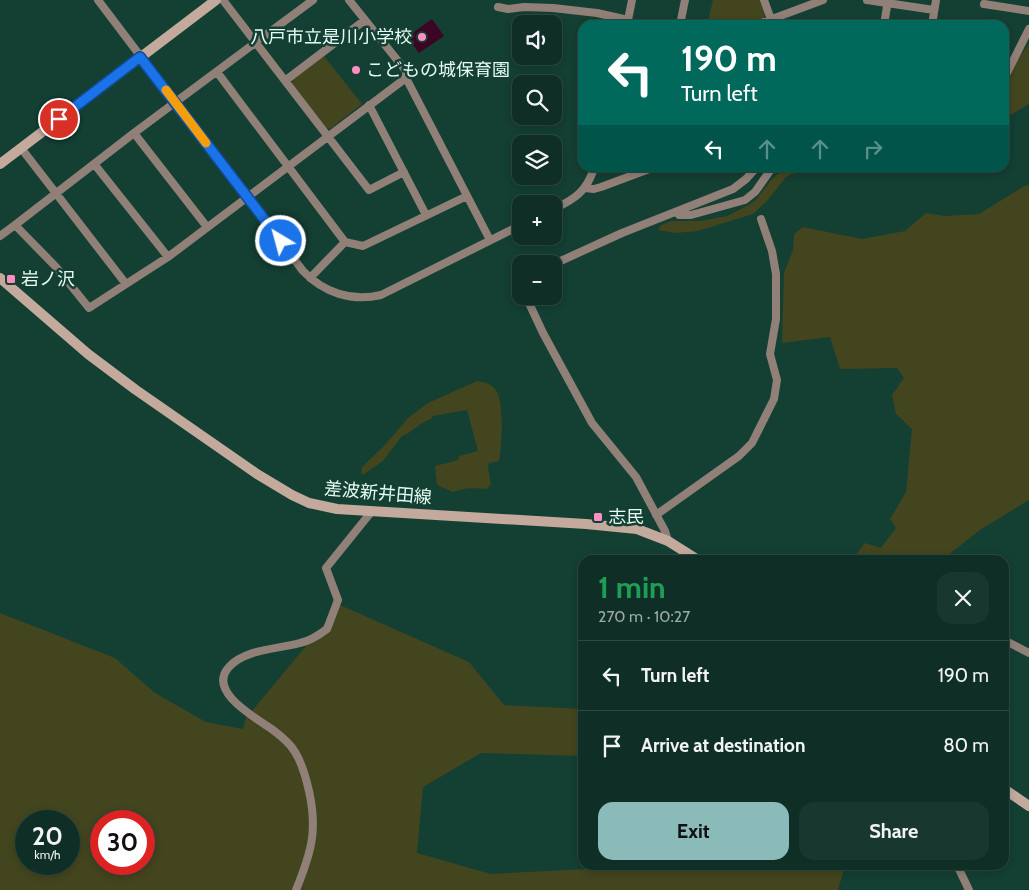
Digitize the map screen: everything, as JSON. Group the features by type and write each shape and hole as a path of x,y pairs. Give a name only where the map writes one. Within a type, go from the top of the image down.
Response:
{"main road":[{"path":"0,164 216,0"},
{"name":"差波新井田線","path":"0,278 88,354 136,390 257,474 292,495 309,502 338,508 372,511 637,529 668,542 690,555"},
{"path":"1009,792 1029,806"}],"street":[{"path":"98,0 310,278 319,285 339,294 352,297 381,295 512,229"},
{"path":"222,0 286,80 369,190 404,172"},
{"path":"0,236 175,102 313,0"},
{"path":"349,0 406,71 406,78 490,240"},
{"path":"628,20 632,0"},
{"path":"681,20 685,0"},
{"path":"764,0 771,20"},
{"path":"777,20 823,0"},
{"path":"867,0 888,1 934,10"},
{"path":"933,20 936,0"},
{"path":"885,20 888,1"},
{"path":"984,4 1029,11"},
{"path":"498,7 508,10 524,7 553,8 597,13 616,20"},
{"path":"286,80 365,20"},
{"path":"1009,69 1029,29"},
{"path":"217,72 345,242 363,246 466,196"},
{"path":"15,225 56,267 89,308 168,257 406,78"},
{"path":"369,105 426,215"},
{"path":"134,133 207,227"},
{"path":"21,148 126,284"},
{"path":"94,165 168,257"},
{"path":"562,206 570,202 585,188 592,172"},
{"path":"585,188 601,187 639,172"},
{"path":"562,260 622,233 733,189 752,172"},
{"path":"676,212 679,215 691,215 745,200 754,192 769,172"},
{"path":"656,515 747,449 752,443 774,399 777,380 770,354 776,318 776,274 772,251 761,219"},
{"path":"310,278 345,242"},
{"path":"530,305 592,423 636,477 665,531 668,542"},
{"path":"296,890 309,856 314,829 314,811 307,779 295,752 285,740 274,730 248,714 226,692 224,676 228,668 241,658 301,643 327,629 338,600 326,568 372,511"},
{"path":"1009,642 1029,652"},
{"path":"959,870 969,890"}],"green space":[{"path":"713,0 760,0 765,14 764,19 761,20 708,20"},
{"path":"1029,43 1029,104 1009,116 1009,80 1018,60"},
{"path":"324,56 362,104 330,129 326,128 292,85 293,79"},
{"path":"780,172 803,172 791,174 785,178 767,201 753,214 698,231 676,233 658,230 661,225 672,221 700,221 727,216 756,200"},
{"path":"1029,185 1029,500 980,530 948,555 856,555 865,543 881,548 896,528 890,519 906,492 912,429 896,414 892,395 904,378 897,368 840,369 830,337 782,343 784,273 793,250 794,234 803,227 862,239 905,231 926,213 945,216 979,214 1024,186"},
{"path":"477,381 493,387 497,392 501,406 502,437 499,461 489,463 488,469 491,484 487,489 474,488 453,492 437,485 435,466 458,460 459,456 478,451 467,410 433,416 402,436 383,461 364,474 361,474 362,467 384,446 408,418 428,403"},
{"path":"340,605 469,662 504,705 578,709 578,756 481,753 423,787 417,853 491,874 578,869 844,870 838,890 0,890 0,613 115,658 155,693 206,722 243,729 246,718"}],"shaded area":[{"path":"432,19 444,36 419,53 407,37"}],"slow traffic":[{"path":"166,90 206,143"}],"place":[{"name":"八戸市立是川小学校","path":"422,37"},
{"name":"こどもの城保育園","path":"356,70"},
{"name":"岩ノ沢","path":"11,279"},
{"name":"志民","path":"598,517"}],"route":[{"path":"59,119 140,57 281,241"}]}
